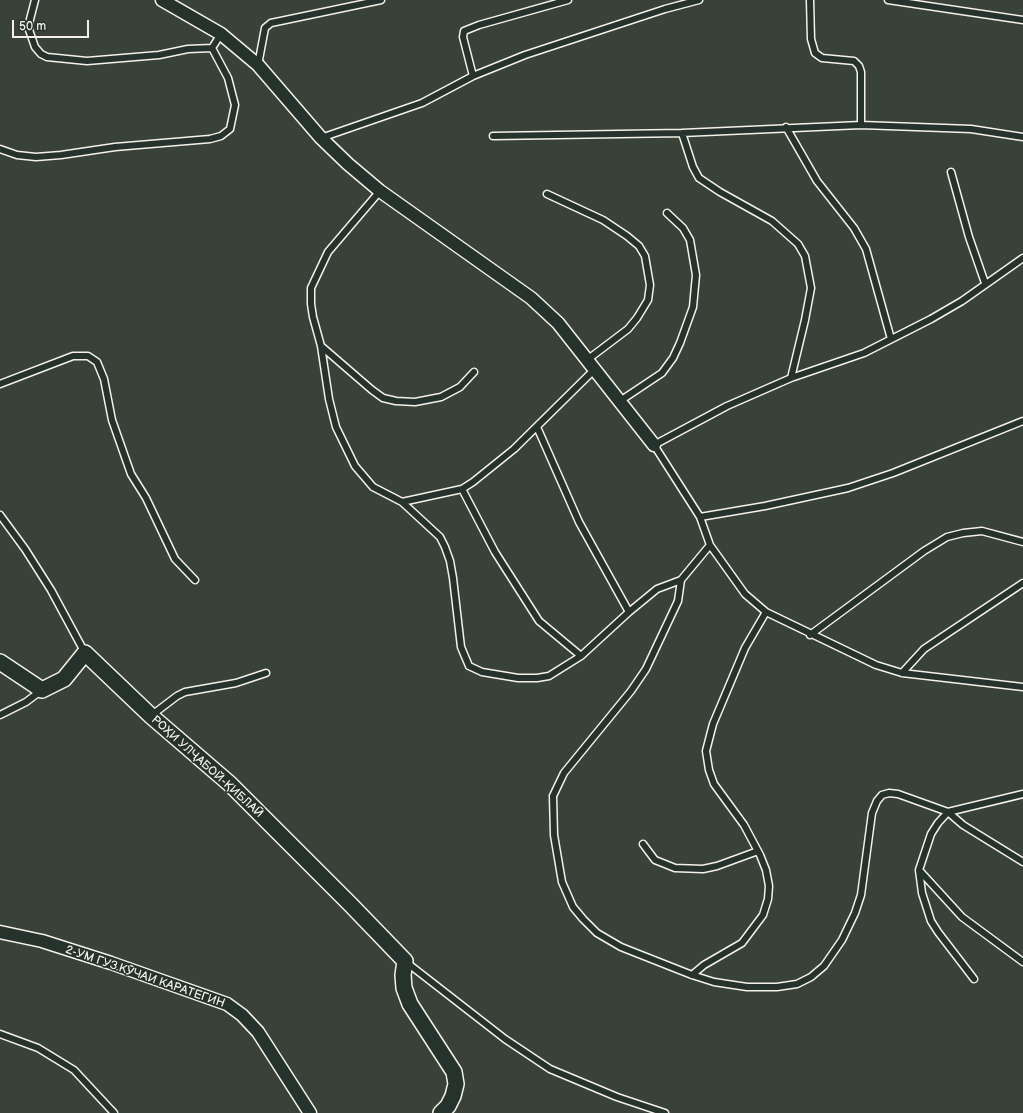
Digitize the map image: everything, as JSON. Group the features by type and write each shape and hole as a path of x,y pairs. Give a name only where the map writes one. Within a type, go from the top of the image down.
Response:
{"street":[{"path":"162,0 221,34 258,64 322,138 348,164 380,191 530,298 558,323 654,446"},
{"path":"0,662 42,690 64,679 85,653"},
{"name":"РОҲИ УЛҶАБОЙ-ҚИБЛАӢ","path":"85,653 151,716 230,784 405,961"},
{"name":"2-УМ ГУЗ.КӮЧАИ КАРАТЕГИН","path":"0,932 42,941 104,960 227,1004 242,1015 258,1032 310,1113"},
{"path":"405,961 403,975 404,988 410,1004 454,1072 456,1084 453,1096 448,1106 441,1113"}],"lane":[{"path":"35,0 28,28 35,47 47,57 87,61 130,58 212,48"},
{"path":"258,64 265,28 271,23 381,0"},
{"path":"473,76 463,37 463,34 467,29 568,0"},
{"path":"322,138 422,103 473,76 525,55 665,9 699,0"},
{"path":"810,0 811,39 815,53 822,58 854,61 859,66 861,72 861,125"},
{"path":"888,0 1023,20"},
{"path":"212,48 221,34"},
{"path":"0,149 17,156 36,157 115,147 210,140 221,136 230,129 235,104 228,78 212,48"},
{"path":"493,136 682,132 861,125 971,129 1023,137"},
{"path":"786,127 817,181 838,206 863,242 872,266 891,339"},
{"path":"682,132 693,167 699,178 720,192 772,221 798,244 804,256 810,288 805,320 791,378"},
{"path":"951,172 969,237 985,283"},
{"path":"380,191 328,252 311,288 311,304 329,399 336,427 345,448 355,466 373,487 402,502 440,537 450,561 461,647 469,666 493,674 538,678 549,676 581,656 629,612 657,590 680,580 710,545"},
{"path":"402,502 462,489 486,472 537,427 591,365 638,318 648,300 650,285 644,256 639,246 609,224 569,203 547,194"},
{"path":"620,401 662,373 673,358 693,307 696,275 691,246 683,228 667,213"},
{"path":"1023,258 985,283 962,301 864,353 791,378 727,406 654,446 700,517 710,545 745,594 766,612 810,635 876,665 902,673 1023,686"},
{"path":"320,346 383,398 396,401 415,402 441,397 460,387 474,372"},
{"path":"0,384 72,356 88,356 97,362 104,379 112,420 131,474 146,498 175,559 195,580"},
{"path":"700,517 765,506 848,488 893,473 1023,421"},
{"path":"537,427 579,522 629,612"},
{"path":"462,489 495,552 539,621 581,656"},
{"path":"0,516 26,549 51,590 85,653"},
{"path":"810,635 924,551 947,537 963,533 982,531 1023,542"},
{"path":"680,580 678,601 646,669 631,691 564,773 557,784 553,796 552,813 558,863 562,882 573,907 597,933 621,947 714,982 747,987 777,987 797,984 812,977 824,966 842,940 855,913 861,895 872,813 880,796 889,793 911,798 948,812 963,825 1023,862"},
{"path":"902,673 924,649 1023,583"},
{"path":"692,975 704,965 742,943 763,915 768,899 769,886 766,870 744,825 714,784 709,770 706,751 713,724 745,648 766,612"},
{"path":"151,716 177,696 185,692 236,683 266,673"},
{"path":"0,715 7,713 26,702 42,690"},
{"path":"974,979 931,922 922,893 919,870 931,834 948,812 1023,794"},
{"path":"643,844 655,860 675,868 703,869 717,866 758,851"},
{"path":"919,870 962,917 1023,962"},
{"path":"405,961 505,1039 550,1069 617,1098 664,1113"},
{"path":"0,1034 38,1048 74,1070 114,1113"}]}
